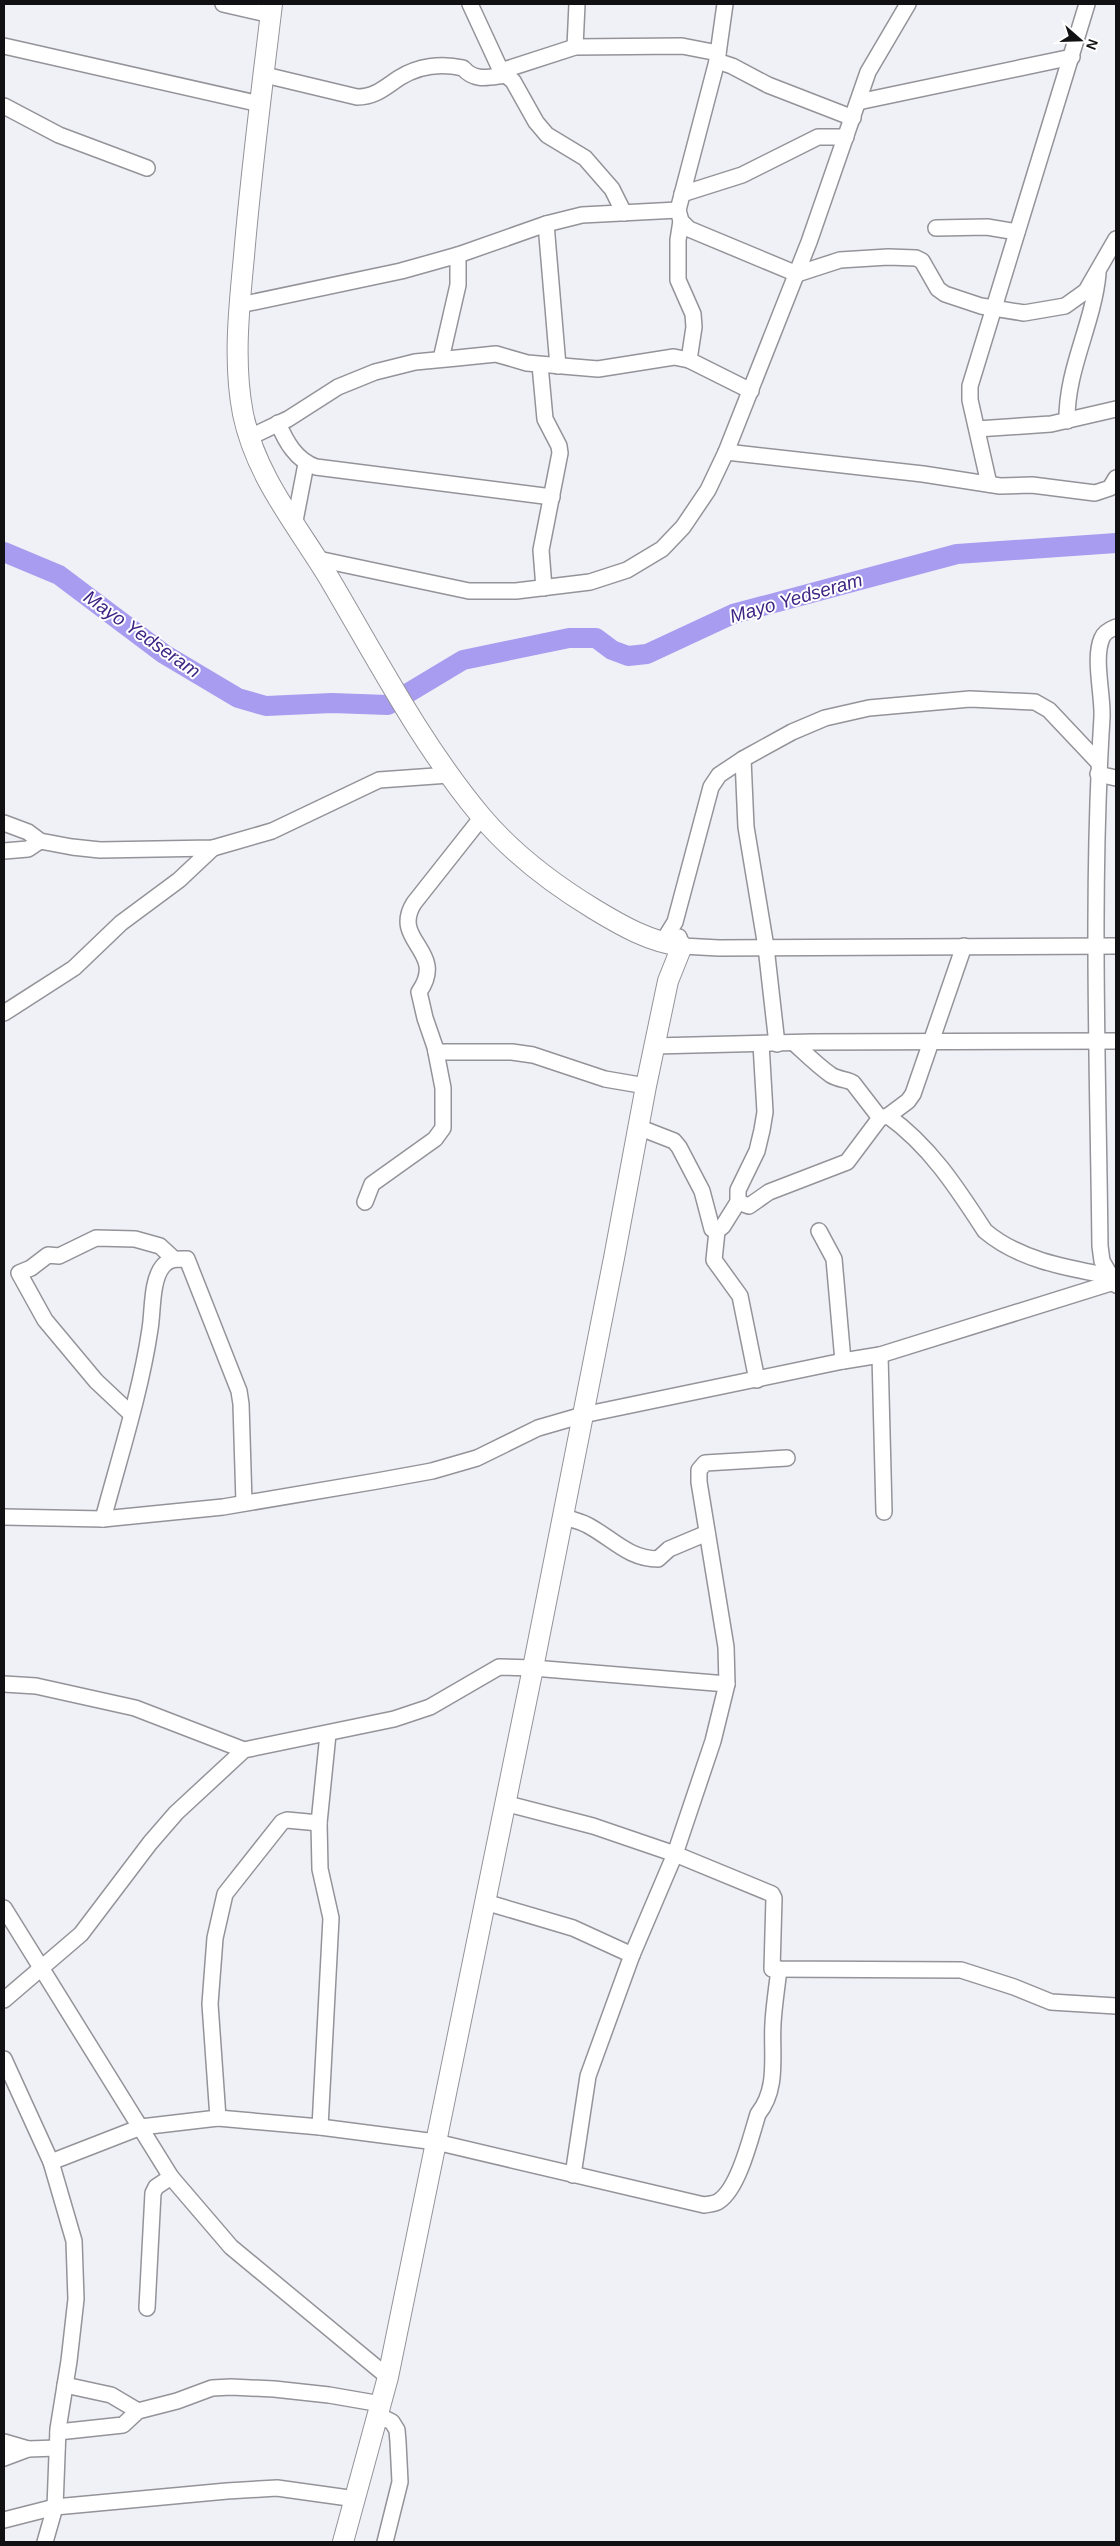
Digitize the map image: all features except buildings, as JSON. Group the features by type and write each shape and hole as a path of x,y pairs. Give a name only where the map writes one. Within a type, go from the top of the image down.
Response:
{"main road":[{"path":"272,9 260,104 240,306 238,378 244,416 250,437 272,489 294,526 318,559 449,775 482,818 529,864 555,884 608,917 662,943 682,946 668,981 654,1046 534,1668 504,1804 388,2377 343,2542"},
{"path":"662,943 668,981"}],"street":[{"path":"223,4 272,9"},
{"path":"470,4 504,73 513,81 536,122 547,135 586,158 612,190 624,213"},
{"path":"575,47 577,4"},
{"path":"689,360 694,327 692,314 678,280 678,240 682,194 717,57 725,4"},
{"path":"318,559 469,591 544,588 599,579 627,570 662,549 683,527 708,490 726,452 797,274 868,72 908,4"},
{"path":"989,484 970,400 970,386 1087,4"},
{"path":"4,46 260,104"},
{"path":"265,74 357,97 369,97 409,73 436,66 463,68 470,76 478,78 504,73 575,47 682,46 717,57 768,85 853,118"},
{"path":"858,102 1072,57"},
{"path":"4,106 58,134 147,168"},
{"path":"682,194 742,175 818,137 846,138"},
{"path":"240,306 350,284 458,255 546,224 582,215 624,213 680,216"},
{"path":"680,216 689,230 797,274 840,260 888,257 916,258 922,261 938,289 945,294 981,306 1024,313 1065,306 1086,291 1116,239"},
{"path":"546,224 558,366"},
{"path":"936,228 987,227 1017,232"},
{"path":"441,359 458,284 458,255"},
{"path":"1067,421 1067,400 1074,367 1092,315 1098,272"},
{"path":"250,437 278,424 338,387 375,372 415,362 441,359 496,354 540,365 598,369 674,357 689,360 751,391"},
{"path":"540,365 545,419 559,446 560,453 541,550 544,588"},
{"path":"977,429 1019,428 1067,421 1116,409"},
{"path":"278,424 284,438 306,464 340,472 552,497"},
{"path":"726,452 989,484 1032,485 1095,493 1110,488 1116,478"},
{"path":"294,526 306,464"},
{"path":"1113,1281 1102,1261 1100,1246 1095,946 1098,768 1103,700 1098,668 1102,638 1116,627"},
{"path":"662,943 675,922 710,787 719,775 744,760 792,732 825,718 870,708 979,699 1034,702 1049,710 1098,768 1116,778"},
{"path":"744,760 746,827 766,947 777,1044"},
{"path":"4,823 28,832 40,841 100,850 214,848 272,831 379,780 449,775"},
{"path":"365,1202 372,1184 434,1138 443,1128 443,1088 436,1052 420,992 428,980 429,968 407,926 407,916 414,903 482,818"},
{"path":"4,851 28,849 40,841"},
{"path":"4,1012 74,968 121,923 179,880 214,848"},
{"path":"675,922 682,946 1116,946"},
{"path":"738,1202 749,1206 768,1192 847,1162 884,1117 908,1101 913,1094 932,1042 964,946"},
{"path":"654,1046 1116,1041"},
{"path":"794,1043 829,1074 840,1080 849,1080 853,1083 884,1117 911,1133 926,1148 986,1231 998,1241 1018,1252 1113,1281"},
{"path":"757,1380 740,1296 714,1260 717,1231 723,1226 738,1202 738,1190 757,1151 765,1112 761,1044"},
{"path":"436,1052 512,1052 533,1054 605,1079 646,1086"},
{"path":"638,1127 674,1141 679,1147 702,1191 712,1229 717,1231"},
{"path":"819,1231 834,1259 843,1361"},
{"path":"130,1413 96,1381 46,1320 19,1274 31,1268 48,1255 59,1256 96,1238 135,1239 160,1246 173,1258 187,1259 239,1391 244,1503"},
{"path":"103,1519 150,1330 154,1290 162,1267 173,1258"},
{"path":"4,1517 103,1519 223,1507 432,1471 477,1458 538,1428 583,1415 880,1355 1113,1281"},
{"path":"880,1355 884,1512"},
{"path":"573,2175 588,2076 632,1955 675,1854 712,1742 727,1684 726,1647 699,1482 699,1470 705,1463 787,1458"},
{"path":"563,1516 587,1524 628,1552 647,1559 658,1559 669,1549 707,1533"},
{"path":"4,2000 81,1934 150,1843 176,1813 244,1750 394,1719 430,1707 499,1667 534,1668 727,1684"},
{"path":"4,1684 36,1686 135,1708 244,1750"},
{"path":"320,2127 331,1918 320,1869 319,1822 328,1734"},
{"path":"504,1804 593,1826 675,1854 772,1894 774,1898 770,1966 772,1969 961,1970 1014,1987 1051,2002 1116,2006"},
{"path":"218,2118 210,2004 215,1938 225,1894 282,1822 287,1820 319,1822"},
{"path":"484,1902 573,1928 632,1955"},
{"path":"4,1908 171,2177 231,2247 388,2377"},
{"path":"51,2162 140,2127 218,2118 320,2127 436,2142 704,2205 721,2200 732,2184 758,2114 765,2105 771,2083 774,2052 773,2023 779,1969"},
{"path":"4,2059 51,2162 74,2241 76,2299 58,2432 55,2507 46,2542"},
{"path":"147,2308 153,2193 156,2187 171,2177"},
{"path":"65,2385 111,2395 138,2411"},
{"path":"58,2432 123,2425 138,2411 177,2401 212,2388 230,2387 329,2395 379,2409 397,2430 400,2482 385,2542"},
{"path":"4,2442 28,2449 57,2448"},
{"path":"4,2458 28,2449"},
{"path":"4,2520 55,2507 277,2488 356,2499"}],"waterway":[{"name":"Mayo Yedseram","path":"4,552 59,575 164,654 238,698 266,706 332,703 388,705 463,660 569,638 596,638 612,650 628,656 647,654 733,614 957,554 1116,543"}]}
